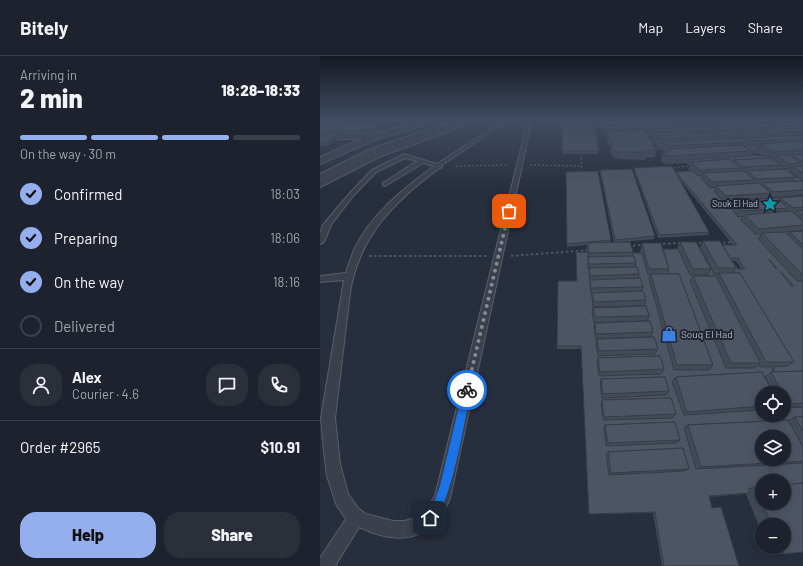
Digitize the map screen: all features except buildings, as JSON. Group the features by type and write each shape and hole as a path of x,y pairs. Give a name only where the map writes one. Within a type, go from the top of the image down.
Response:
{"street":[{"path":"321,159 358,144"},
{"path":"321,159 378,144"},
{"path":"320,184 338,172 369,156 404,144"}],"lane":[{"path":"320,178 370,151 391,144"},
{"path":"320,178 394,144"},
{"path":"472,144 410,187 390,205 367,234 355,258 349,276 328,418 330,450 341,497 347,508 356,517 366,523 379,526 411,529 426,521 437,508 445,486 524,144"},
{"path":"320,242 327,225 351,195 374,171 404,156 442,164"},
{"path":"385,184 422,161"},
{"path":"320,279 349,276"},
{"path":"325,566 356,517"}],"path":[{"path":"653,144 663,156"},
{"path":"581,154 583,166 582,174 589,173"},
{"path":"442,164 457,166 583,166"},
{"path":"666,168 690,166"},
{"path":"679,167 684,171"},
{"path":"716,243 737,241"},
{"path":"653,244 684,243"},
{"path":"691,243 710,243"},
{"path":"621,247 645,245"},
{"path":"355,258 364,256 498,256 592,250"}],"way so far":[{"path":"467,390 509,211"}],"place":[{"name":"Souk El Had","path":"770,204"},
{"name":"Souq El Had","path":"669,334"}],"route":[{"path":"430,518 442,498 467,390"}]}
